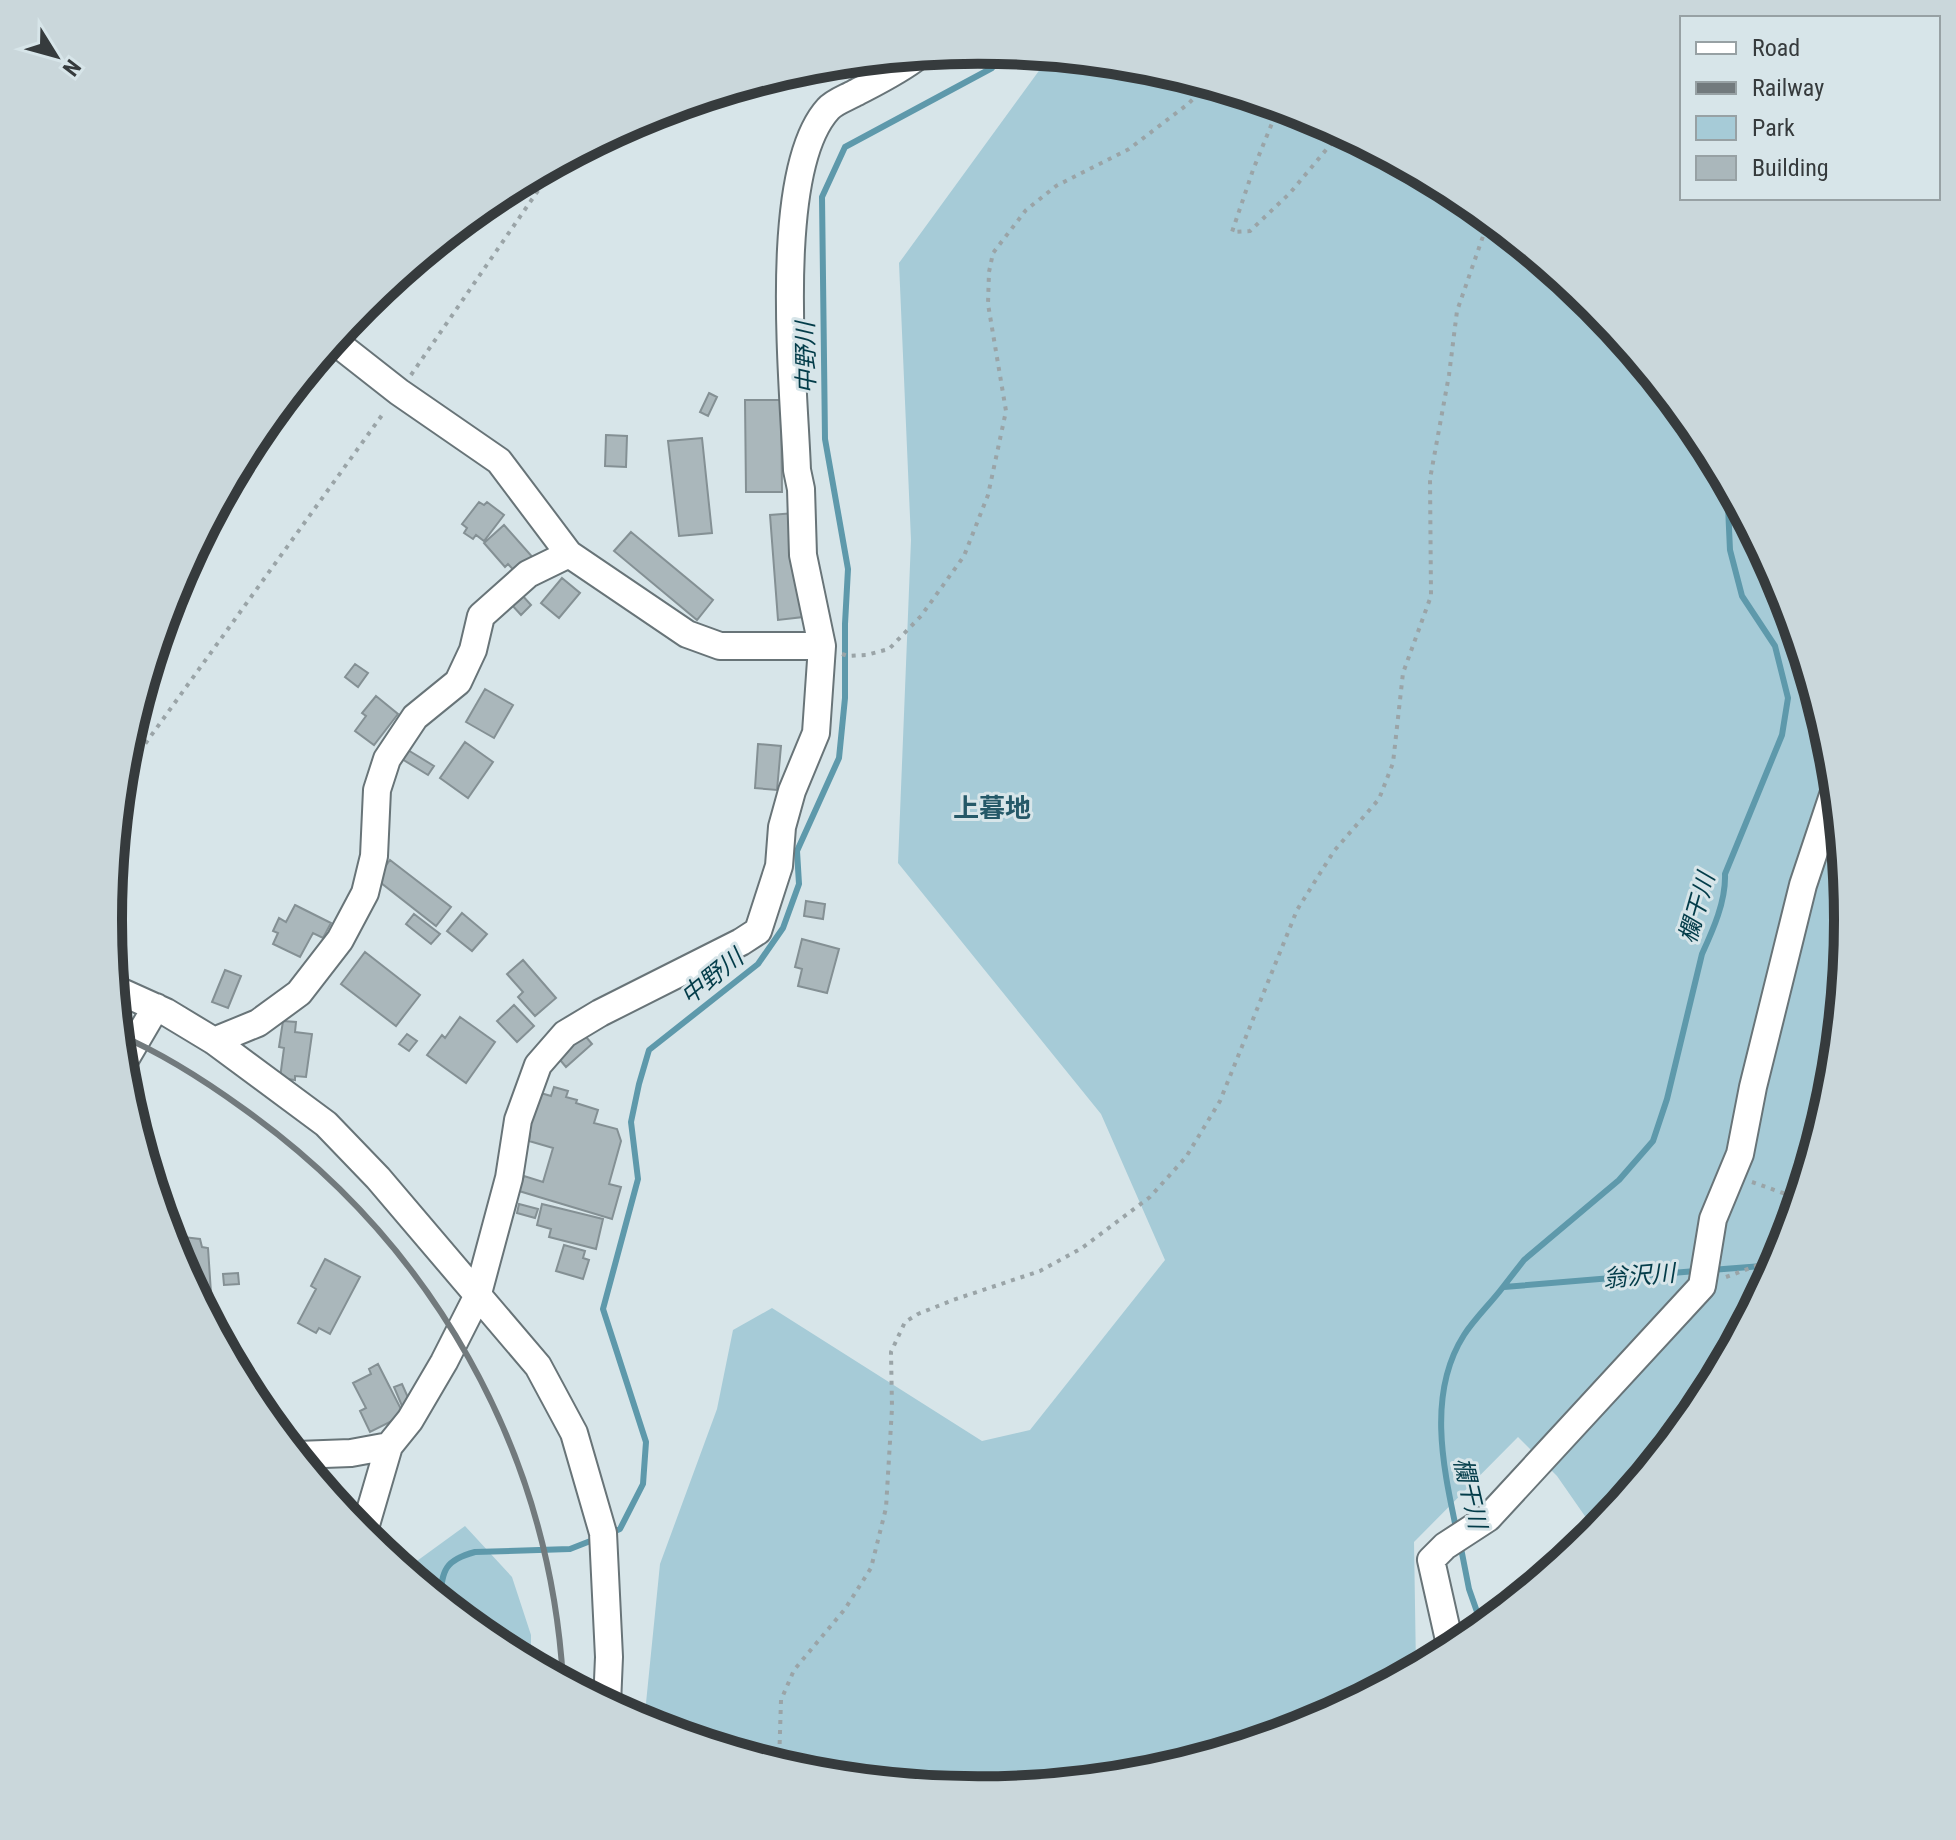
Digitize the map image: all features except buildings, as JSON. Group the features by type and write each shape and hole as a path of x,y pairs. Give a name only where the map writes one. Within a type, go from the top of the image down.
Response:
{"street":[{"path":"368,1519 389,1446 410,1420 477,1297 509,1178 518,1120 538,1065 565,1034 758,931 779,866 782,827 789,803 816,733 822,646 803,555 801,489 797,470 789,258 800,181 809,140 829,107 897,68"},
{"path":"342,347 399,392 499,461 569,554 687,634 720,646 822,646"},
{"path":"214,1041 258,1023 299,993 340,940 365,893 374,856 377,790 387,759 415,717 458,682 473,650 481,616 528,574 569,554"},
{"path":"1448,1636 1431,1560 1445,1546 1488,1518 1702,1286 1713,1219 1740,1154 1753,1087 1803,885 1828,816"},
{"path":"126,994 156,1007 214,1041 326,1124 378,1178 538,1366 574,1433 603,1533 609,1657 608,1692"},
{"path":"132,1048 156,1007"},
{"path":"310,1455 351,1453 389,1446"}],"path":[{"path":"822,646 848,656 889,649 921,616 964,556 988,495 1006,411 988,304 993,253 1026,210 1056,186 1129,149 1199,93"},
{"path":"1274,117 1232,232 1250,231 1290,193 1333,141"},
{"path":"138,754 399,392 543,183"},
{"path":"779,1753 781,1700 794,1670 845,1609 871,1568 886,1508 892,1408 891,1352 905,1322 953,1300 1040,1271 1082,1248 1150,1197 1186,1157 1220,1101 1297,910 1334,851 1379,799 1393,763 1403,673 1431,596 1430,479 1457,311 1485,231"},
{"path":"1731,1174 1789,1193"},
{"path":"1702,1286 1762,1264"}],"green space":[{"path":"1042,67 1145,80 1253,109 1357,152 1406,179 1454,208 1542,276 1622,356 1690,444 1746,541 1789,645 1818,753 1827,808 1834,920 1832,976 1827,1032 1805,1142 1789,1195 1746,1299 1690,1396 1657,1441 1588,1520 1557,1476 1518,1437 1414,1542 1416,1655 1357,1688 1253,1731 1145,1760 1090,1769 978,1776 866,1769 756,1747 645,1709 660,1564 717,1409 733,1330 772,1308 982,1441 1030,1430 1165,1260 1101,1114 898,863 911,540 899,263"},
{"path":"465,1526 512,1577 531,1635 531,1650 502,1632 413,1563"}],"waterway":[{"name":"中野川","path":"608,1534 620,1529 643,1484 646,1442 603,1309 638,1179 631,1122 649,1050 758,964 783,928 799,884 797,851 839,758 845,698 848,569 825,439 822,197 845,147 994,65"},
{"name":"欄干川","path":"1503,1287 1524,1260 1619,1180 1653,1141 1667,1099 1702,954 1721,905 1725,874 1782,735 1788,698 1775,646 1742,596 1730,550 1728,509"},
{"name":"翁沢川","path":"1711,1270 1761,1266"},
{"name":"翁沢川","path":"1504,1287 1696,1271"},
{"name":"欄干川","path":"1456,1528 1441,1430 1445,1381 1452,1357 1464,1335 1503,1287"},
{"name":"中野川","path":"441,1586 447,1568 465,1555 475,1552 570,1549 598,1538"},
{"name":"欄干川","path":"1460,1543 1469,1589 1478,1614"}],"railway":[{"path":"130,1040 214,1088 311,1163 371,1222 424,1288 469,1358 505,1433 534,1512 553,1595 562,1667"}],"district":[{"name":"上暮地","path":"992,808"}]}
